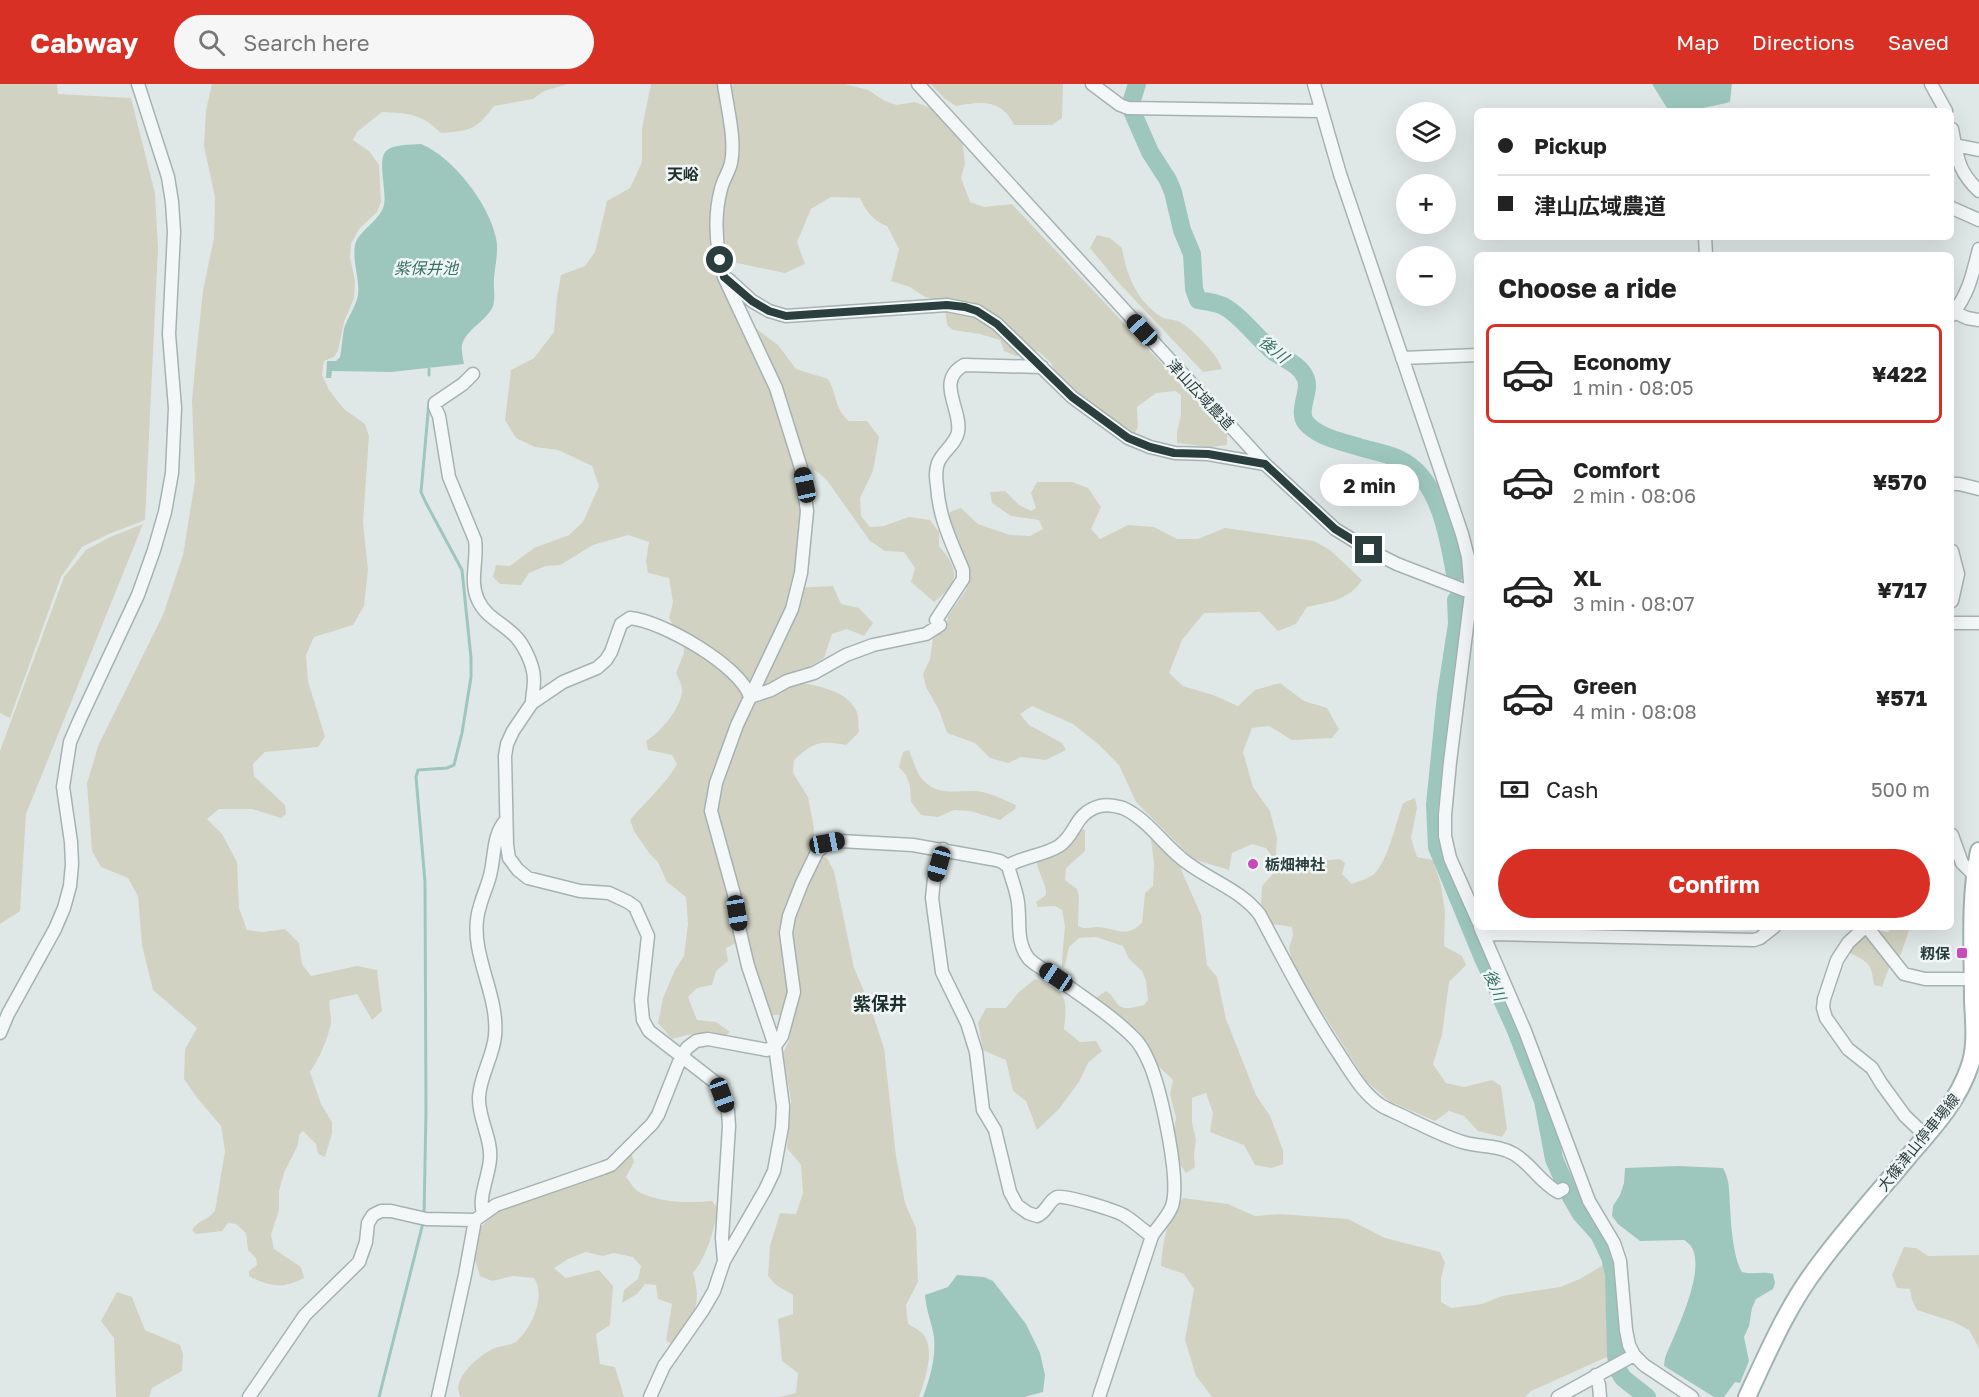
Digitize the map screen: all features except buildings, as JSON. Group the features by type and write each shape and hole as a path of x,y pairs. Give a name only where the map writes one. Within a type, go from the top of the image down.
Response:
{"main road":[{"name":"大篠津山停車場線","path":"1746,1397 1778,1332 1817,1267 1926,1136 1975,1066 1974,875 1979,851"}],"street":[{"path":"0,1033 64,908 70,886 72,864 63,787 70,742 138,595 165,512 172,473 175,408 170,334 174,232 172,202 168,177 138,84"},
{"path":"650,1397 664,1366 708,1300 724,1261 765,1190 774,1171 782,1127 783,1106 775,1046 748,966 734,894 711,811 712,799 737,725 792,609 801,573 807,511 801,468 776,388 724,277 717,248 716,222 721,187 731,163 732,146 724,84"},
{"name":"津山広域農道","path":"918,84 1265,464 1335,529 1388,559 1474,594"},
{"path":"1092,84 1120,105 1132,108 1321,111"},
{"path":"1314,84 1369,262 1468,557 1474,594 1450,762 1445,836 1450,858 1474,912"},
{"path":"1931,84 1944,108"},
{"path":"1954,140 1957,160 1963,174 1979,191"},
{"path":"1955,145 1979,150"},
{"path":"1954,209 1979,220"},
{"path":"1954,313 1969,287 1979,249"},
{"path":"724,277 752,301 769,311 786,316 947,305 977,311 997,324 1072,397 1128,438 1174,453 1208,454 1265,464"},
{"path":"1954,314 1979,320"},
{"path":"1402,358 1474,355"},
{"path":"750,697 771,690 787,681 814,673 834,660 873,645 926,634 938,622 963,579 963,570 938,507 936,472 938,463 959,431 950,389 952,375 964,365 1042,367"},
{"path":"472,374 463,384 435,403 435,407 439,416 449,477 475,540 474,589 478,601 486,612 518,639 529,658 535,682 532,703"},
{"path":"1954,484 1979,489"},
{"path":"1954,559 1958,574 1954,592"},
{"path":"724,1261 722,1238 729,1126 728,1111 716,1083 649,1031 643,1020 642,981 648,936 635,907 609,893 580,891 528,878 509,858 505,756 513,730 532,703 563,681 597,668 611,652 621,624 630,618 655,625 700,648 743,682 750,697"},
{"path":"1954,623 1979,623"},
{"path":"1008,866 1060,846 1068,838 1078,819 1089,811 1101,805 1123,808 1139,818 1183,860 1252,904 1327,1036 1353,1076 1369,1095 1382,1106 1455,1140 1501,1148 1515,1154 1527,1163 1542,1181 1558,1192 1563,1189"},
{"path":"438,1397 482,1208 491,1156 479,1108 479,1094 492,1051 495,1026 490,990 478,947 478,919 479,907 490,878 497,833 506,820"},
{"path":"249,1397 305,1315 360,1262 366,1242 368,1223 373,1215 381,1211 392,1211 422,1218 467,1221 479,1217 496,1204 611,1165 652,1124 658,1115 681,1057 696,1041 708,1039 766,1050 775,1046 782,1036 794,993 786,933 789,916 817,852 827,843 840,841 943,849 1000,861 1008,866 1018,898 1019,937 1030,959 1088,1001 1132,1036 1143,1048 1161,1102 1172,1160 1173,1204 1168,1215 1152,1236 1099,1397"},
{"path":"1954,841 1962,863 1974,875"},
{"path":"943,849 934,879 932,898 942,972 967,1023 976,1052 983,1110 995,1130 1010,1192 1017,1205 1037,1216 1044,1213 1053,1200 1059,1196 1068,1197 1123,1214 1152,1236"},
{"path":"1482,931 1494,934 1754,940 1770,930"},
{"path":"1863,930 1848,943 1836,960 1824,999 1823,1008 1826,1018 1848,1049 1872,1068 1905,1116 1926,1136"},
{"path":"1868,930 1904,974 1925,979 1973,979"},
{"path":"1482,931 1525,1031 1589,1201 1614,1243 1620,1261 1629,1345 1634,1355 1644,1365 1692,1397"},
{"path":"1558,1397 1634,1355"},
{"path":"1596,1374 1600,1397"}],"shaded area":[{"path":"0,84 57,84 58,94 131,98 155,193 158,248 145,520 82,547 61,577 10,718 0,713"},
{"path":"212,84 568,84 544,91 533,99 494,106 477,125 466,130 441,133 421,118 382,112 357,132 353,140 370,152 379,165 381,202 377,212 359,229 351,244 350,257 355,281 354,298 344,322 338,351 334,357 324,361 322,375 329,390 344,409 365,424 369,436 363,522 368,570 364,606 353,625 314,637 306,655 308,681 325,737 318,747 265,752 253,764 254,776 285,805 286,814 281,818 252,809 219,809 207,819 222,834 237,862 239,908 247,930 263,932 285,929 299,943 302,964 311,976 357,966 377,970 382,1011 372,1020 357,994 330,1000 329,1030 323,1049 310,1072 321,1104 332,1122 332,1133 325,1157 318,1154 316,1144 303,1131 299,1135 298,1145 284,1173 279,1191 279,1210 271,1235 274,1249 301,1267 304,1278 283,1285 270,1284 249,1276 249,1271 257,1265 256,1258 248,1250 246,1233 236,1224 228,1223 222,1231 196,1234 192,1230 215,1211 225,1151 221,1126 184,1079 185,1049 197,1028 153,990 142,945 138,896 128,878 101,867 92,851 87,784 98,746 163,615 183,555 195,481 192,401 196,357 203,290 214,238 215,197 204,146 206,110"},
{"path":"651,84 719,84 721,88 734,84 845,84 868,90 885,101 897,105 915,102 933,109 962,137 965,164 961,178 970,202 984,207 1012,204 1227,433 1227,445 1210,447 1177,443 1181,395 1175,391 1156,393 1137,407 1138,427 1134,434 1119,428 1081,399 1055,373 1051,363 1038,351 1016,356 1004,351 1000,340 953,330 947,325 945,309 937,300 925,297 910,287 891,281 899,249 887,226 870,215 860,198 831,197 811,209 797,242 805,264 785,273 737,263 719,272 736,318 754,327 778,345 796,369 828,379 844,416 849,421 867,421 879,437 873,471 860,498 861,516 870,527 884,526 909,517 930,520 939,532 939,546 954,569 953,582 934,602 911,582 915,568 904,552 885,551 870,541 826,479 805,462 794,471 802,506 795,588 833,586 841,604 859,608 873,623 864,636 847,629 832,634 824,658 807,668 794,671 802,683 834,691 847,699 857,712 859,732 846,745 823,743 807,749 794,760 793,773 808,797 814,828 813,848 816,855 827,858 834,871 854,968 884,1048 896,1156 905,1203 916,1228 918,1282 906,1305 908,1324 926,1338 929,1354 919,1397 779,1397 796,1393 798,1373 782,1361 778,1319 793,1314 793,1295 776,1285 768,1276 770,1246 780,1213 796,1214 803,1193 801,1165 787,1148 791,1101 783,1053 789,1041 791,1026 785,1015 770,1015 761,983 743,940 726,948 728,961 716,971 712,985 697,988 688,997 697,1020 716,1022 730,1032 723,1038 696,1033 672,1039 658,1023 663,998 684,956 688,924 686,897 667,882 658,862 634,831 630,820 661,786 677,764 672,755 648,750 646,741 669,719 678,705 682,691 676,673 684,653 684,638 677,632 669,618 673,602 669,578 648,573 646,561 649,542 628,535 593,545 560,565 546,566 529,573 521,585 500,584 493,577 496,565 510,566 534,548 569,535 583,522 599,486 592,466 558,450 535,447 516,438 505,420 511,370 534,358 554,332 561,275 585,266 595,252 607,201 630,188 642,162 642,128"},
{"path":"931,84 1063,84 1062,118 1052,125 1014,125 1003,110 997,106 974,103 956,106 944,98"},
{"path":"1097,235 1110,238 1122,248 1130,277 1145,303 1162,317 1178,321 1190,329 1204,342 1222,369 1203,372 1117,281 1090,248"},
{"path":"1037,482 1072,482 1088,488 1101,507 1091,529 1100,539 1128,525 1154,527 1177,539 1198,539 1225,528 1314,541 1330,550 1362,580 1345,596 1331,602 1307,607 1296,624 1278,631 1260,612 1204,613 1182,640 1169,673 1183,686 1238,706 1255,690 1280,683 1304,701 1327,708 1339,729 1332,738 1292,740 1269,726 1252,728 1243,752 1253,787 1270,811 1277,838 1276,855 1287,864 1340,859 1345,863 1342,874 1352,884 1369,877 1379,868 1383,860 1403,803 1415,798 1417,808 1411,838 1417,857 1433,860 1441,885 1445,912 1444,946 1462,956 1466,965 1449,982 1442,1035 1433,1064 1446,1083 1464,1087 1492,1080 1501,1086 1507,1129 1502,1137 1478,1131 1464,1116 1449,1111 1435,1121 1389,1101 1366,1081 1293,966 1289,948 1293,935 1292,927 1273,924 1261,903 1262,886 1278,865 1266,848 1252,844 1232,853 1229,870 1193,859 1136,802 1119,765 1098,744 1073,724 1032,706 1020,714 1029,725 1062,743 1066,750 1046,760 1021,757 1008,763 990,758 975,743 947,733 939,710 926,687 923,674 930,659 933,639 947,624 948,616 966,590 970,574 949,520 950,512 961,508 978,524 1010,535 1030,536 1043,529 1039,520 1011,516 992,503 990,492 1005,491 1019,505 1031,511 1036,508 1031,493"},
{"path":"143,524 26,814 20,911 0,924 0,751 64,577 86,550 110,537"},
{"path":"909,750 917,770 928,785 946,791 989,793 1016,805 1015,809 1000,820 970,811 954,810 938,817 921,815 911,802 910,786 906,775 899,767 903,752"},
{"path":"1080,829 1085,830 1085,851 1066,868 1065,880 1077,889 1079,896 1078,926 1125,932 1142,923 1145,893 1153,886 1154,863 1151,840 1159,844 1179,865 1201,915 1207,965 1217,977 1226,1019 1256,1095 1270,1116 1283,1150 1283,1164 1272,1168 1255,1165 1244,1145 1210,1132 1213,1113 1206,1093 1192,1098 1192,1122 1196,1140 1195,1167 1186,1173 1176,1158 1174,1129 1176,1118 1170,1094 1173,1080 1154,1062 1128,1023 1096,998 1106,991 1122,1007 1144,1005 1148,1000 1146,981 1142,971 1129,959 1123,946 1096,937 1079,938 1069,947 1065,966 1062,968 1065,926 1062,910 1055,906 1038,907 1036,902 1046,895 1037,862 1068,847"},
{"path":"1853,930 1888,932 1890,930 1909,930 1901,954 1889,968 1882,987 1874,985 1868,964 1850,953"},
{"path":"1035,979 1063,996 1066,1008 1064,1029 1080,1042 1096,1041 1102,1051 1088,1063 1079,1082 1059,1109 1037,1130 1026,1101 1013,1091 1006,1060 983,1050 978,1023 986,1008 1006,1008 1019,992"},
{"path":"631,1152 634,1162 626,1177 639,1192 647,1196 675,1201 712,1201 718,1209 706,1251 693,1273 697,1294 696,1303 686,1327 673,1344 666,1341 672,1304 658,1299 656,1285 645,1284 637,1294 622,1303 624,1290 638,1279 641,1266 633,1257 614,1253 603,1256 586,1252 554,1268 566,1278 599,1270 613,1286 610,1325 596,1334 600,1364 615,1367 624,1397 460,1397 458,1388 462,1376 490,1350 517,1341 528,1328 538,1302 539,1293 534,1278 513,1276 492,1281 480,1276 475,1260 481,1227 496,1211 615,1168"},
{"path":"1183,1198 1228,1204 1255,1216 1280,1214 1348,1219 1385,1238 1440,1252 1445,1263 1441,1278 1441,1302 1451,1308 1482,1304 1502,1296 1560,1287 1580,1279 1605,1264 1611,1273 1611,1346 1607,1357 1531,1391 1525,1397 1212,1397 1196,1376 1185,1340 1194,1289 1184,1274 1161,1266 1167,1230 1173,1213"},
{"path":"1904,1247 1916,1248 1928,1256 1979,1255 1979,1348 1969,1330 1954,1322 1917,1310 1910,1289 1897,1288 1892,1275"},
{"path":"117,1292 132,1297 145,1330 180,1345 183,1354 182,1371 152,1388 149,1397 116,1397 114,1338 101,1321"}],"water":[{"path":"1652,84 1732,84 1730,102 1701,108 1667,108"},
{"name":"紫保井池","path":"421,144 433,150 457,170 486,211 496,238 497,248 493,306 464,339 462,354 464,364 391,372 332,371 331,378 326,378 327,361 336,361 340,357 344,329 358,295 355,245 360,235 382,211 384,205 383,155 393,147"},
{"path":"1678,1166 1723,1168 1728,1182 1733,1240 1739,1266 1742,1272 1773,1274 1775,1283 1773,1289 1756,1299 1744,1337 1749,1361 1740,1383 1735,1382 1724,1397 1714,1397 1664,1366 1692,1289 1695,1261 1692,1247 1684,1240 1640,1241 1618,1224 1612,1216 1613,1206 1624,1183 1625,1168"},
{"path":"957,1275 984,1277 993,1281 1026,1324 1040,1353 1045,1375 1043,1392 1024,1397 923,1397 934,1353 933,1332 925,1295 948,1287"}],"waterway":[{"name":"後川","path":"1137,84 1132,100 1132,111 1150,152 1173,192 1182,230 1192,254 1194,289 1198,300 1225,307 1275,353 1301,370 1307,385 1303,416 1309,426 1320,434 1399,459 1413,468 1424,480 1439,509 1445,525 1455,574"},
{"name":"紫保井池","path":"429,369 429,375"},
{"path":"424,1216 425,882 416,777 418,770 447,768 454,765 471,677 462,570 421,492 429,402"},
{"name":"後川","path":"1456,600 1457,624 1446,695 1435,805 1437,847 1515,1028 1543,1101 1554,1159 1571,1197 1581,1214 1599,1234 1610,1257 1614,1274 1616,1357"},
{"path":"379,1397 423,1223"},
{"name":"後川","path":"1618,1370 1623,1378 1647,1397"}],"place":[{"name":"栃畑神社","path":"1253,864"},
{"name":"籾保","path":"1962,953"}],"district":[{"name":"天峪","path":"683,174"},
{"name":"紫保井","path":"880,1003"}],"route":[{"path":"720,260 724,277 752,301 769,311 786,316 947,305 977,311 997,324 1072,397 1128,438 1174,453 1208,454 1265,464 1319,516 1369,550"}]}
